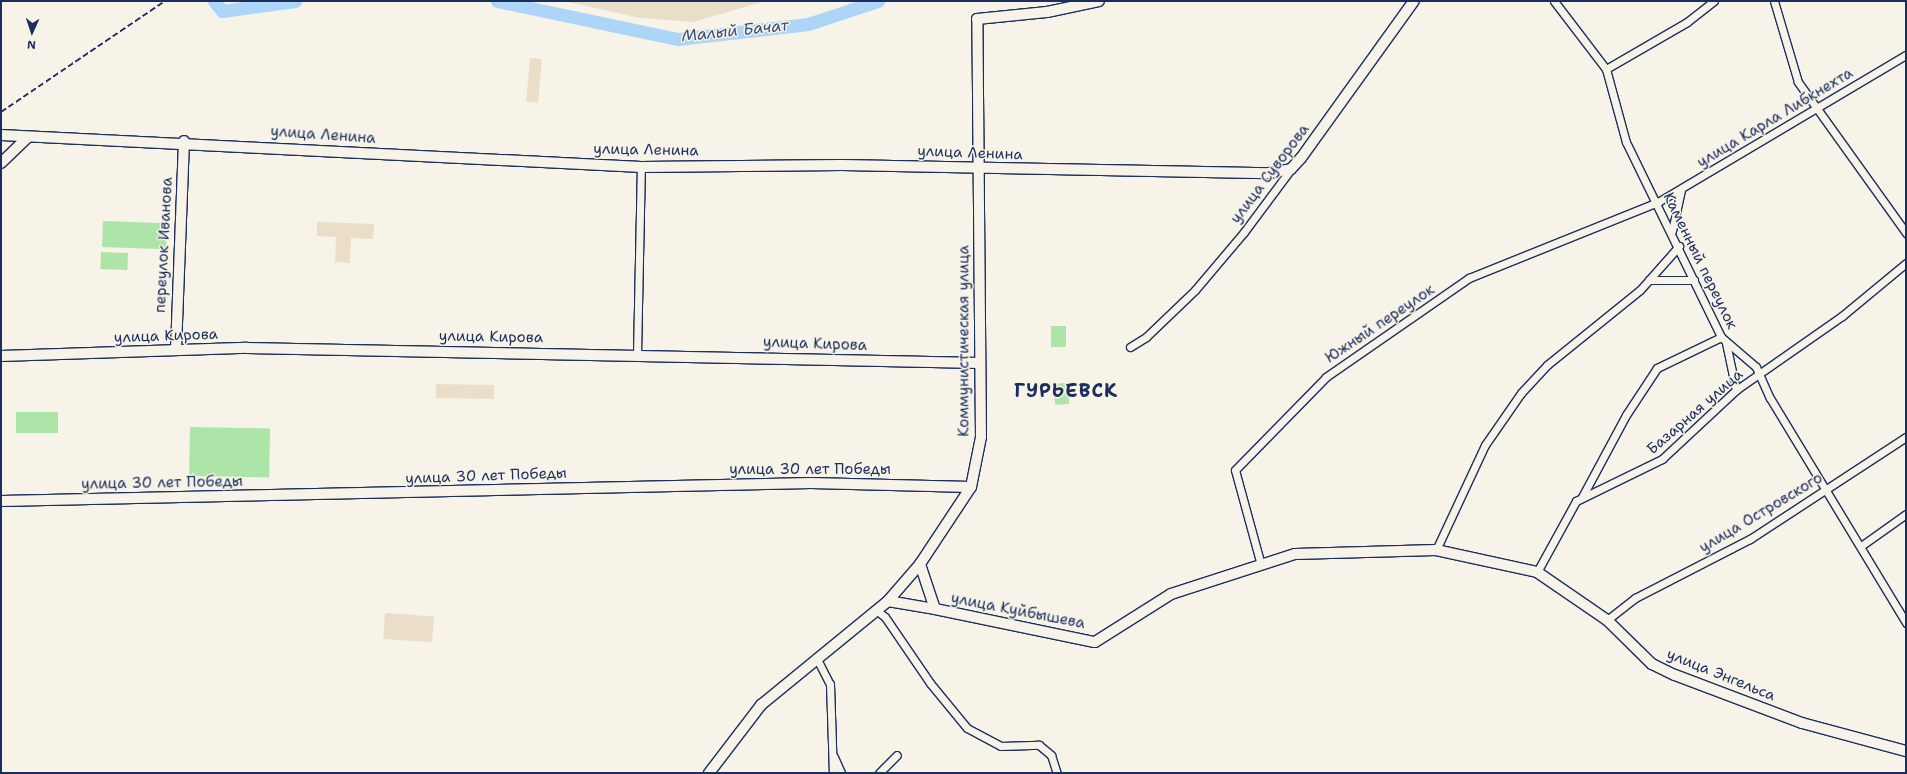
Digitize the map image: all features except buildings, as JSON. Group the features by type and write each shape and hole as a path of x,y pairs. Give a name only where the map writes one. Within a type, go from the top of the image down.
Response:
{"street":[{"name":"Коммунистическая улица","path":"709,773 746,721 816,657 888,601 920,564 971,487 981,437 977,19 1047,12 1099,1"},
{"name":"улица Суворова","path":"1130,347 1146,337 1195,290 1291,169 1414,1"},
{"name":"Каменный переулок","path":"1554,1 1606,69 1626,142 1658,202 1724,340 1760,374 1770,398 1828,488 1860,546 1906,623"},
{"path":"1606,69 1687,22 1714,1"},
{"path":"1774,1 1798,82 1906,233"},
{"name":"улица Карла Либкнехта","path":"1658,202 1681,190 1816,107 1906,55"},
{"name":"улица Ленина","path":"1,135 184,141 641,167 842,165 1230,175 1291,169"},
{"path":"1,163 28,137"},
{"name":"переулок Иванова","path":"176,349 184,141"},
{"path":"637,354 641,167"},
{"path":"1672,231 1681,190"},
{"name":"Южный переулок","path":"1261,565 1235,470 1326,376 1469,278 1658,202"},
{"path":"1436,550 1485,445 1521,393 1547,365 1649,280 1679,246"},
{"name":"Базарная улица","path":"1537,572 1572,507 1582,497 1662,459 1736,390 1848,311 1906,263"},
{"path":"1649,280 1694,280"},
{"path":"1582,497 1626,415 1657,368 1724,340 1736,390"},
{"name":"улица Кирова","path":"1,356 176,349 637,354 980,363"},
{"name":"улица Островского","path":"1607,620 1635,598 1731,550 1906,437"},
{"name":"улица 30 лет Победы","path":"1,501 811,483 971,487"},
{"path":"1860,546 1906,514"},
{"name":"улица Энгельса","path":"1095,642 1171,594 1295,554 1436,550 1537,572 1607,620 1638,652 1674,675 1802,723 1906,751"},
{"name":"улица Куйбышева","path":"920,564 935,609 1095,642"},
{"path":"888,601 935,609"},
{"path":"876,610 885,617 930,683 967,728 1002,746 1039,745 1051,755 1057,773"},
{"path":"816,657 830,684 833,773"},
{"path":"832,754 841,773"},
{"path":"879,773 897,755"}],"shaded area":[{"path":"564,1 766,1 693,22 640,18"},
{"path":"530,58 542,59 538,103 526,102"},
{"path":"317,222 374,224 373,239 351,238 350,263 335,262 336,237 317,236"},
{"path":"436,384 494,385 494,399 436,398"},
{"path":"385,613 434,616 432,642 383,639"}],"green space":[{"path":"103,221 167,223 166,249 102,247"},
{"path":"101,252 128,253 127,270 100,269"},
{"path":"1051,326 1066,326 1066,347 1051,347"},
{"path":"1068,383 1069,404 1055,405 1054,384"},
{"path":"16,412 58,412 58,433 16,433"},
{"path":"190,427 270,428 269,477 189,476"}],"waterway":[{"name":"Малый Бачат","path":"214,1 222,11 295,1"},
{"name":"Малый Бачат","path":"497,1 678,39 808,24 878,1"}],"railway":[{"path":"1,112 165,1"}],"district":[{"name":"ГУРЬЕВСК","path":"1066,391"}]}
